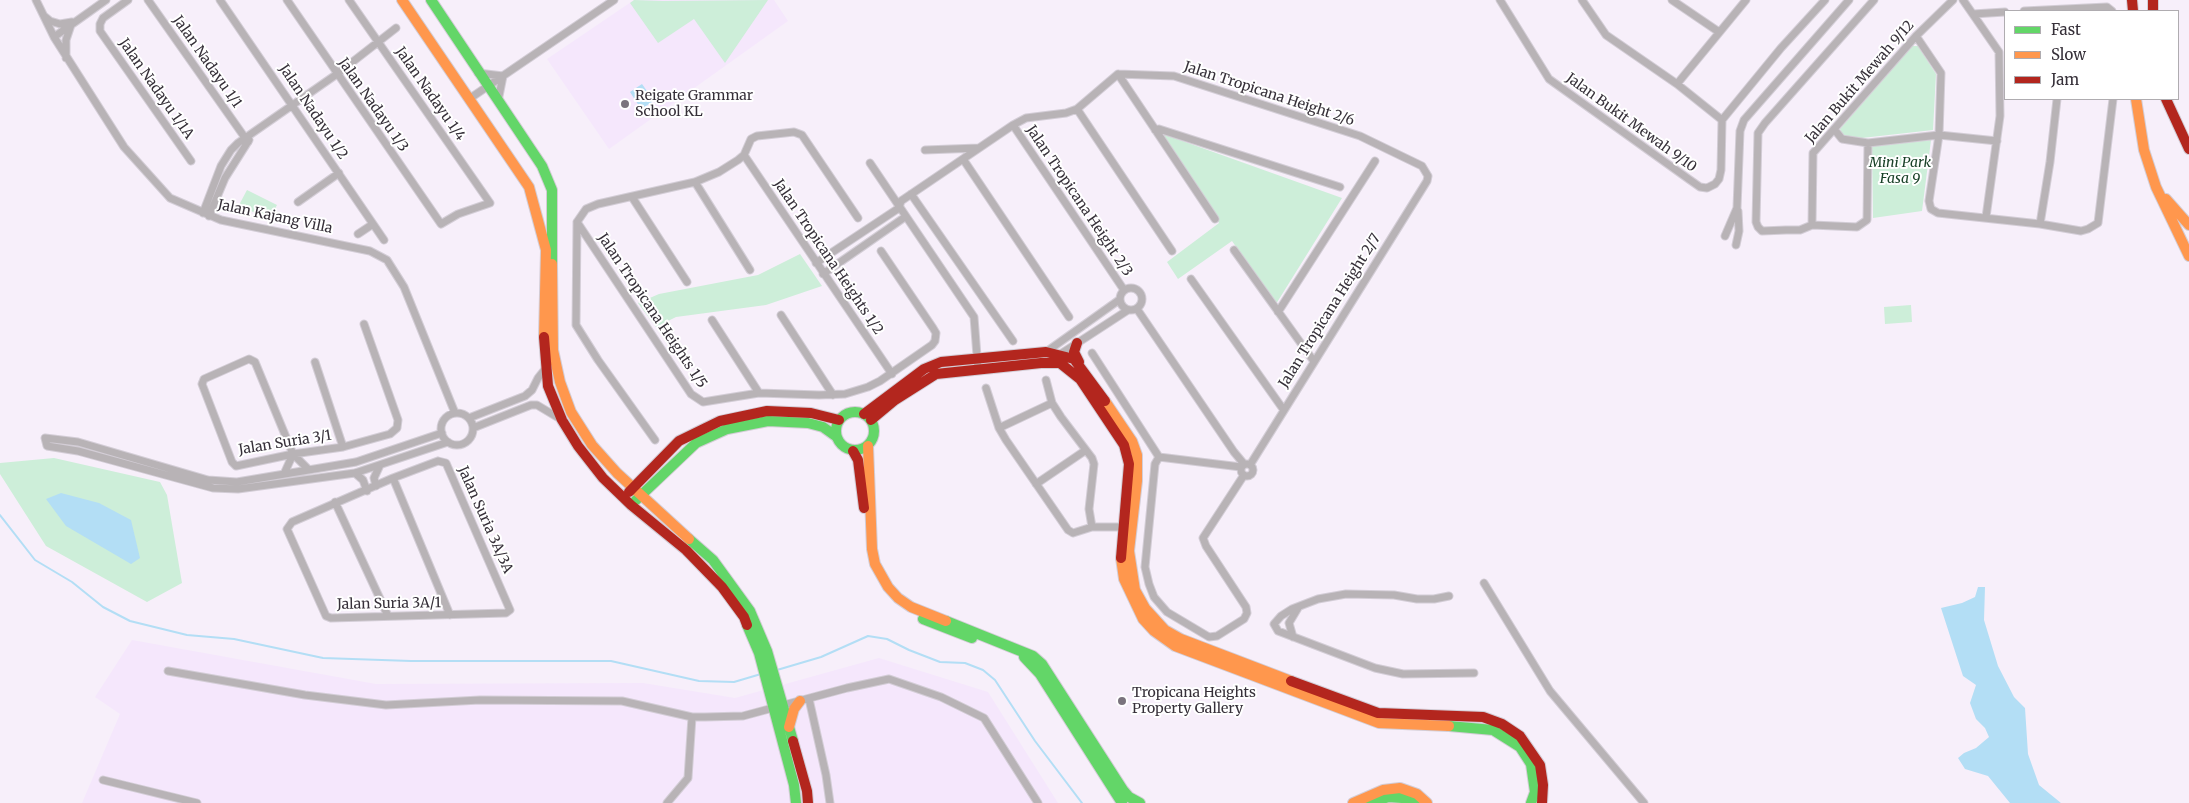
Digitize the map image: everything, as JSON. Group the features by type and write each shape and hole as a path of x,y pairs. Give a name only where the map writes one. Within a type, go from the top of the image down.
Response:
{"main road":[{"path":"402,0 520,171 535,204 546,250 544,350 546,368 549,387 562,420 578,446 603,478 628,502 686,550 722,587 744,617 763,652"},
{"path":"430,0 487,87 529,144 542,166 552,190 553,350 560,382 571,412 592,445 617,474 713,560 750,611 778,706 796,803"},
{"path":"2136,100 2144,150 2156,187 2189,256"},
{"path":"2166,100 2189,148"},
{"path":"2156,187 2189,226"},
{"path":"1077,343 1074,352 1080,365 1132,441 1137,455 1129,552 1135,590 1154,620 1181,639 1378,713 1483,718 1502,724 1520,736 1540,765 1543,785 1542,803"},
{"path":"837,437 836,432 839,420 850,413 867,417 936,374 978,364 1046,352 1074,359 1080,365"},
{"path":"978,364 1060,363 1074,372 1124,445 1129,464 1121,558 1124,580 1128,592 1143,619 1154,631 1175,646 1379,723 1441,725 1492,730 1520,747 1531,764 1535,792 1531,803"},
{"path":"654,508 650,478 679,442 720,421 767,411 811,413 839,420"},
{"path":"867,417 874,429 873,438 868,446 872,549 875,564 888,587 898,598 911,607 1033,656 1042,664 1123,790 1129,797 1140,803"},
{"path":"628,502 636,491 650,478 696,443 710,435 734,428 768,421 808,423 823,427 837,437 846,449 853,451 868,446"},
{"path":"853,451 858,460 862,481 866,553 870,569 877,583 888,597 912,614 1024,657 1040,674 1122,803"},
{"path":"617,474 650,478"},
{"path":"774,691 784,698 802,700"},
{"path":"789,728 794,710 802,700"},
{"path":"778,706 789,728 807,791 808,803"},
{"path":"1353,803 1383,790 1400,788 1416,794 1427,803"},
{"path":"1368,803 1389,797 1402,798 1416,803"}],"street":[{"name":"Jalan Kajang Villa","path":"36,0 42,15 66,58 124,147 170,198 221,220 370,251 387,260 404,287 455,413"},
{"path":"54,37 72,22 106,0"},
{"name":"Jalan Nadayu 1/1A","path":"128,0 103,18 100,24 100,31 191,161"},
{"name":"Jalan Nadayu 1/1","path":"148,0 246,140"},
{"name":"Jalan Nadayu 1/2","path":"220,0 384,240"},
{"name":"Jalan Nadayu 1/3","path":"287,0 441,224"},
{"name":"Jalan Nadayu 1/4","path":"349,0 490,202 458,214 441,224"},
{"path":"469,99 614,0"},
{"name":"Jalan Bukit Mewah 9/10","path":"1500,0 1549,79 1700,187 1708,188 1719,179 1721,170 1722,120"},
{"path":"1582,0 1606,35 1677,84 1722,120 1781,48 1825,0"},
{"path":"1672,0 1719,32"},
{"path":"1677,84 1746,0"},
{"path":"1736,245 1739,231 1740,132 1744,120 1849,0"},
{"path":"1868,143 1867,220 1857,227 1812,225 1793,230 1762,231 1758,227 1756,222 1758,133 1874,0"},
{"name":"Jalan Bukit Mewah 9/12","path":"1812,225 1813,153 1916,36 1953,0"},
{"path":"1963,0 1999,52 2002,66 2000,114 1986,217"},
{"path":"2066,10 2109,9"},
{"path":"1973,14 2004,12"},
{"path":"42,15 50,21 60,24 72,22"},
{"path":"66,58 66,40 72,22"},
{"path":"206,214 218,184 221,166 231,150 292,104 379,43 396,28"},
{"path":"1916,36 1941,73 1939,136 1929,201 1931,208 1938,213 1986,217 2081,231 2098,223 2113,100"},
{"path":"478,73 503,76"},
{"path":"816,263 899,208 901,201 1013,125 1026,118 1066,113 1076,109 1118,74 1215,219"},
{"name":"Jalan Tropicana Height 2/6","path":"1118,74 1174,76 1360,136 1422,166 1426,171"},
{"path":"498,101 503,76"},
{"path":"2040,224 2050,162 2057,100"},
{"path":"1076,109 1172,251"},
{"name":"Jalan Tropicana Height 2/3","path":"1013,125 1124,290"},
{"path":"1155,130 1159,128 1340,187"},
{"path":"1834,129 1842,139 1868,143 1939,136 1997,141"},
{"path":"654,440 576,325 577,222 586,209 591,206 695,182 719,172 744,155 751,139 757,136 798,133 858,218"},
{"path":"218,184 229,171 246,140"},
{"path":"925,150 979,148"},
{"name":"Jalan Tropicana Heights 1/2","path":"744,155 892,374"},
{"path":"963,159 1069,317"},
{"path":"1278,312 1374,161"},
{"path":"870,163 974,317 978,364"},
{"path":"221,166 229,171"},
{"name":"Jalan Tropicana Height 2/7","path":"1245,465 1283,410 1427,181 1426,171"},
{"path":"298,202 339,174"},
{"path":"695,182 750,270"},
{"path":"911,194 1013,341"},
{"path":"632,197 688,282"},
{"path":"191,207 210,203"},
{"path":"210,203 221,220"},
{"path":"1725,236 1738,208"},
{"path":"823,274 905,217"},
{"name":"Jalan Tropicana Heights 1/5","path":"577,222 695,398 703,402 759,393 833,395 868,387 892,374 932,345 935,341 936,333 881,251"},
{"path":"358,234 373,224"},
{"path":"867,229 874,238"},
{"path":"576,239 580,235 587,238"},
{"path":"1234,250 1313,360"},
{"path":"1191,279 1283,410"},
{"path":"1041,363 1060,354 1128,310 1137,308 1142,300 1140,293 1131,288 1124,290 1119,300 1046,352"},
{"path":"1119,300 1122,306 1128,310"},
{"path":"1137,308 1234,452 1245,465"},
{"path":"781,315 833,395"},
{"path":"712,320 759,393"},
{"name":"Jalan Suria 3/1","path":"293,454 255,362 249,359 204,379 202,384 232,462 236,466 293,454 343,447 390,434 397,428 398,420 364,324"},
{"path":"1092,353 1160,457"},
{"path":"315,362 343,447"},
{"path":"469,418 525,396 532,390 546,368"},
{"path":"1046,380 1052,403 1094,464 1089,510 1092,527"},
{"path":"986,388 999,428 1068,530 1073,533 1092,527 1123,527"},
{"path":"999,428 1052,403"},
{"path":"473,428 531,405 537,405 562,420"},
{"path":"442,433 356,462 237,482 208,480 78,442 45,438 47,446 78,451 213,488 238,489 355,473 448,442 457,445 467,442 473,433 473,428 469,418 465,415 455,413 446,418 442,427 442,433 448,442"},
{"path":"1036,484 1086,450"},
{"path":"1227,465 1234,452"},
{"path":"284,474 293,454 308,469"},
{"path":"1160,457 1252,467 1252,473 1249,476 1244,476 1203,538 1206,546 1246,607 1247,613 1244,619 1217,636 1209,637 1167,612 1154,597 1149,584 1145,567 1155,464 1160,457"},
{"name":"Jalan Suria 3A/3A","path":"367,491 393,478 438,461 446,464 510,610 506,613 450,615"},
{"path":"376,486 374,478 380,465"},
{"path":"1244,476 1240,471 1245,465"},
{"path":"355,473 363,480 367,491"},
{"path":"393,478 450,615"},
{"name":"Jalan Suria 3A/1","path":"367,491 335,502 292,522 287,529 326,616 331,618 450,615"},
{"path":"335,502 388,616"},
{"path":"1484,583 1550,692 1644,803"},
{"path":"1450,596 1434,599 1416,599 1394,595 1346,594 1318,599 1298,607 1281,616 1274,624 1278,631 1375,668 1403,674 1474,673"},
{"path":"1293,637 1289,623 1298,607"},
{"path":"168,671 304,695 386,705 480,700 622,701 692,717 742,716 846,688 889,679 941,697 984,718 1038,803"},
{"path":"802,700 826,775 830,803"},
{"path":"667,803 688,778 692,717"},
{"path":"103,780 197,803"}],"shaded area":[{"name":"Reigate Grammar School KL","path":"634,0 774,0 788,21 609,149 547,59"},
{"path":"132,640 376,684 643,683 735,698 879,658 988,692 1058,803 82,803 120,714 95,697"}],"green space":[{"path":"634,0 768,0 725,63 694,19 658,43 630,3"},
{"path":"1912,46 1918,46 1936,74 1933,130 1853,139 1842,135 1840,129"},
{"path":"1163,134 1342,198 1276,304 1232,241 1178,279 1167,262 1219,223 1161,137"},
{"name":"Mini Park Fasa 9","path":"1931,140 1922,211 1873,218 1872,146"},
{"path":"247,190 277,205 269,220 239,205"},
{"path":"800,254 822,286 766,305 676,317 656,327 638,303 659,294 758,275"},
{"path":"1911,305 1912,322 1885,324 1884,307"},
{"path":"54,458 160,482 167,495 182,583 147,602 46,546 0,474 0,463"}],"water":[{"path":"642,84 654,101 641,109 630,92"},
{"path":"61,493 99,503 131,520 140,558 131,564 66,526 46,499"},
{"path":"1978,587 1985,587 1984,620 1998,666 2014,697 2025,708 2028,754 2039,785 2061,803 2010,803 1988,776 1965,769 1958,758 1976,748 1989,737 1985,728 1976,719 1970,703 1976,685 1963,676 1941,608 1962,603 1975,597"}],"waterway":[{"path":"0,515 35,560 72,582 103,607 130,621 187,635 234,639 323,658 411,661 611,661 699,681 734,682 761,674"},
{"path":"777,670 821,657 868,636 887,639 940,662 965,663 983,670 995,680 1035,741 1082,803"}],"traffic: fast":[{"path":"431,0 542,166 552,190 552,264"},
{"path":"855,412 862,413 868,418 873,424 874,431 873,438 868,444 862,449 855,450 848,449 842,444 837,438 836,431 837,424 842,418 848,413 855,412"},
{"path":"636,500 696,443 727,429 768,421 808,423 823,427 837,437"},
{"path":"689,539 713,560 750,611 767,651 793,741"},
{"path":"923,619 972,638"},
{"path":"946,621 1033,656 1042,664 1123,790 1129,797 1140,803"},
{"path":"747,625 759,653 794,785 796,803"},
{"path":"1024,657 1040,674 1122,803"},
{"path":"1449,726 1493,730 1520,747 1531,764 1535,792 1531,803"},
{"path":"1368,803 1389,797 1402,798 1416,803"}],"traffic: slow":[{"path":"402,0 529,187 546,250 544,337"},
{"path":"2136,100 2144,150 2156,187 2189,256"},
{"path":"2166,199 2189,225"},
{"path":"552,264 553,350 560,382 571,412 592,445 617,473 689,539"},
{"path":"1105,401 1132,441 1137,455 1137,481 1129,551 1135,590 1145,608 1165,630 1181,639 1291,681"},
{"path":"868,446 872,549 875,564 888,587 898,598 911,607 946,621"},
{"path":"1121,558 1124,579 1143,619 1154,631 1175,646 1379,723 1449,726"},
{"path":"789,727 794,709 800,701"},
{"path":"1353,803 1383,790 1400,788 1417,794 1427,803"}],"traffic: jam":[{"path":"2132,0 2133,10"},
{"path":"2153,0 2153,10"},
{"path":"2166,100 2189,149"},
{"path":"544,337 548,386 562,420 578,446 603,478 631,505 686,550 722,587 744,617 747,625"},
{"path":"1077,343 1074,352 1079,362"},
{"path":"864,414 924,369 941,362 1046,352 1074,359 1105,401"},
{"path":"871,420 895,400 936,374 1041,363 1060,363 1080,379 1124,445 1129,464 1121,558"},
{"path":"629,492 679,441 720,421 767,411 811,413 839,420"},
{"path":"853,451 858,460 864,508"},
{"path":"1291,681 1378,713 1483,717 1502,724 1520,736 1540,765 1543,785 1542,803"},
{"path":"793,741 807,791 808,803"}],"place":[{"name":"Reigate Grammar School KL","path":"625,104"},
{"name":"Tropicana Heights Property Gallery","path":"1122,701"}]}
